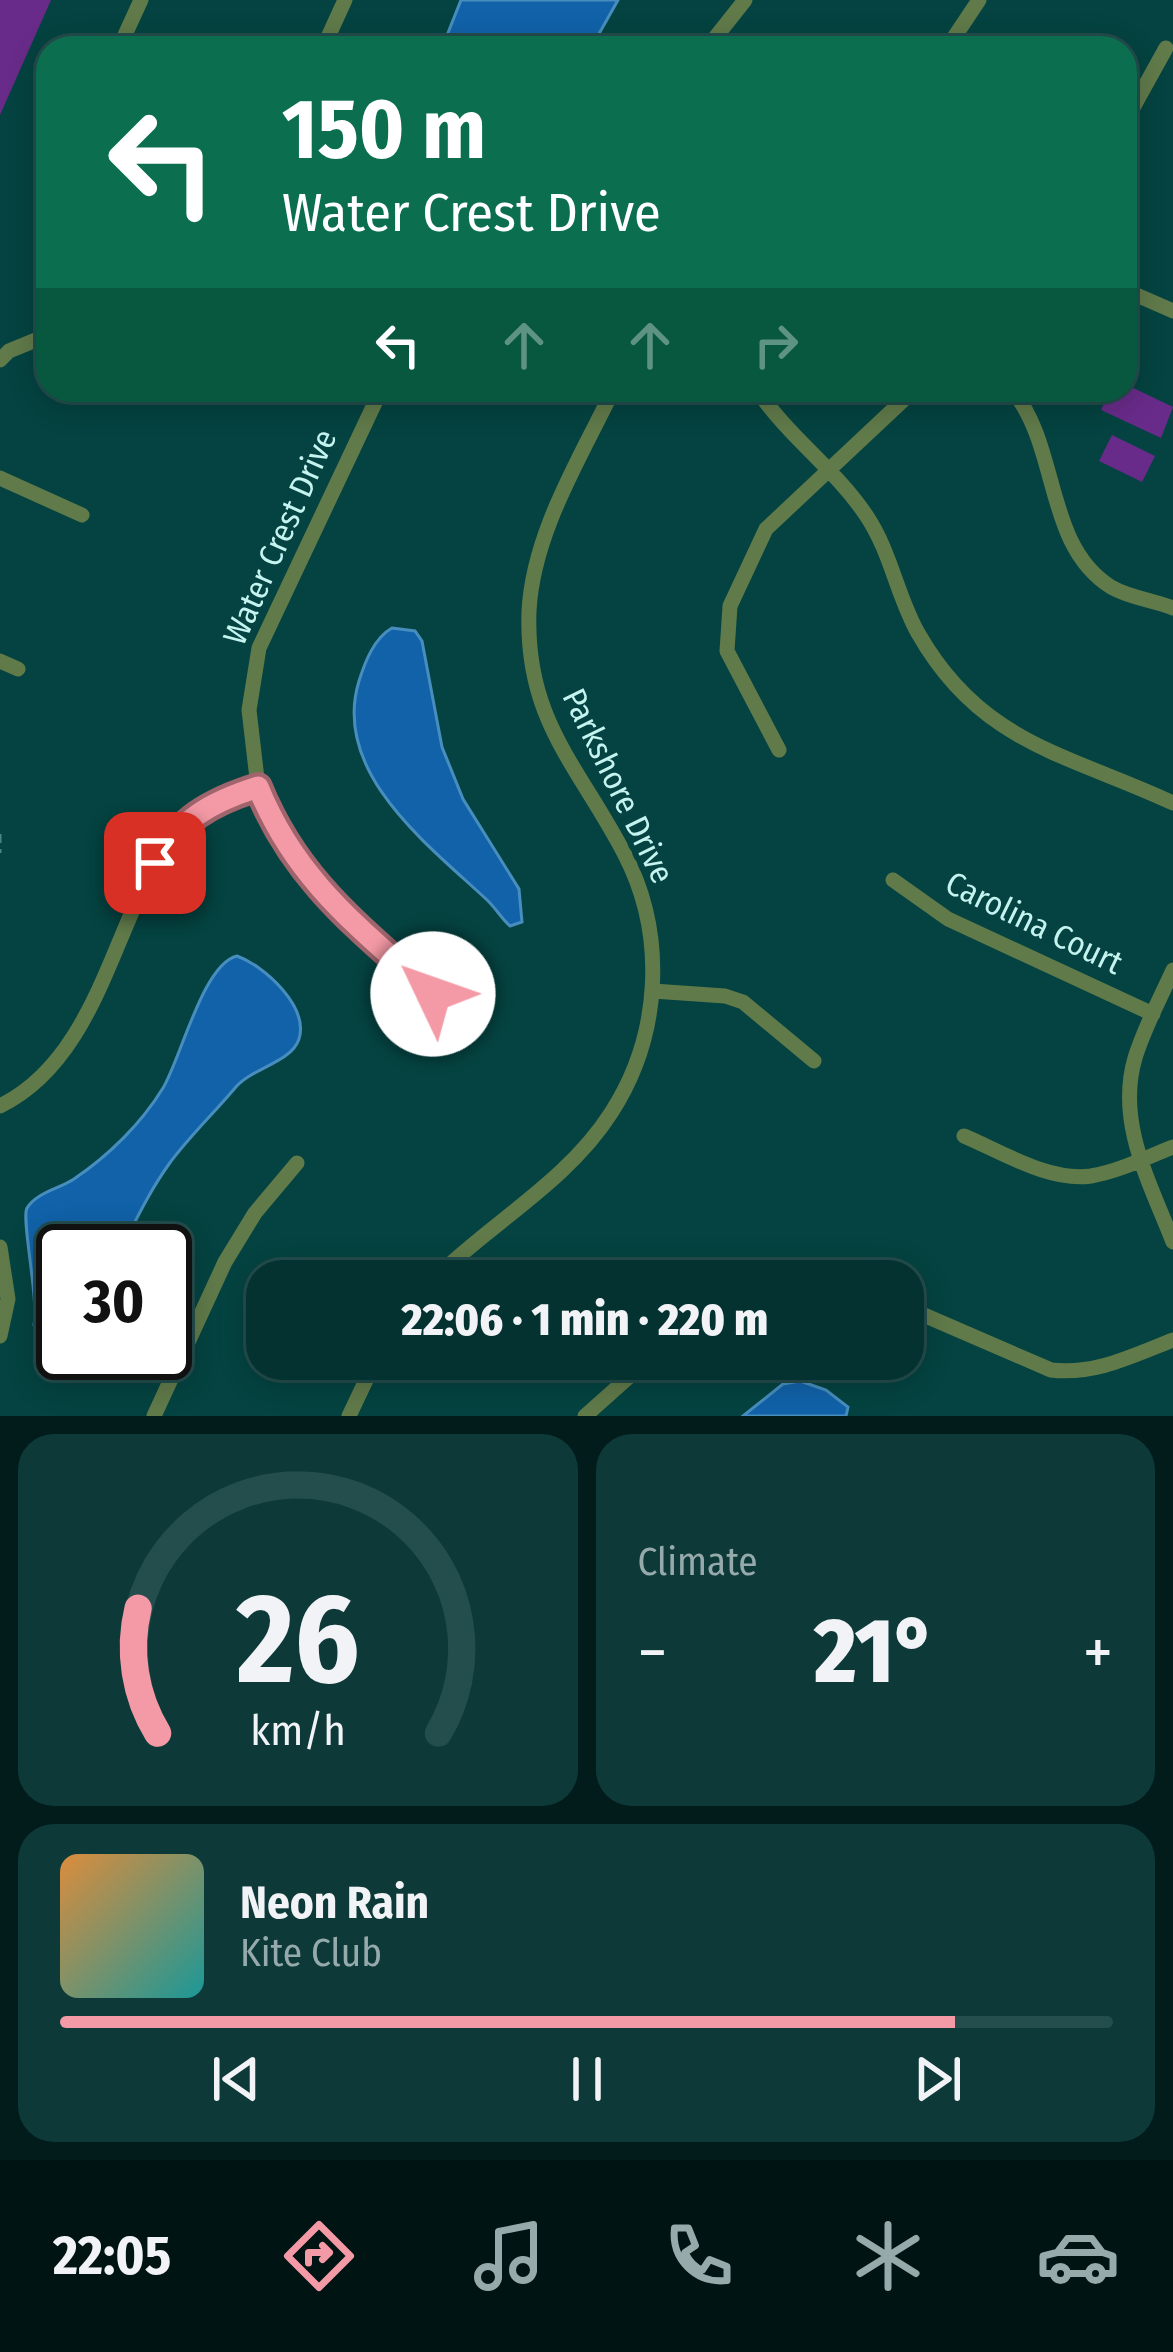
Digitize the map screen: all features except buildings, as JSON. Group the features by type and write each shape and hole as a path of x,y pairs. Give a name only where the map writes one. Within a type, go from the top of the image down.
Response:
{"street":[{"path":"124,36 140,0"},
{"path":"328,36 345,0"},
{"path":"716,36 745,0"},
{"path":"955,36 979,0"},
{"path":"1137,100 1166,48"},
{"path":"1137,295 1173,311"},
{"path":"0,360 8,351 36,340"},
{"name":"Water Crest Drive","path":"375,402 259,648 249,710 258,787 278,832 314,885 433,994"},
{"name":"Parkshore Drive","path":"456,1260 588,1146 634,1074 647,1032 653,952 641,894 624,853 561,753 540,702 530,648 529,608 548,525 607,402"},
{"path":"767,402 831,470 875,530 920,636 962,692 997,723 1035,747 1173,803"},
{"path":"779,750 731,664 726,623 762,533 902,402"},
{"path":"1020,402 1079,557 1100,579 1123,593 1173,608"},
{"path":"0,478 82,515"},
{"path":"0,661 18,669"},
{"path":"0,1106 38,1083 66,1051 155,863 178,829 219,799 258,787"},
{"name":"Carolina Court","path":"893,880 961,926 1153,1014"},
{"path":"1173,970 1134,1060 1130,1090 1132,1126 1141,1160 1173,1242"},
{"path":"653,992 725,996 743,1002 814,1061"},
{"path":"964,1136 1071,1177 1092,1176 1173,1147"},
{"path":"154,1416 225,1262 255,1213 297,1163"},
{"path":"0,1247 8,1299 0,1336"},
{"path":"924,1315 1051,1370 1097,1369 1173,1340"},
{"path":"349,1416 366,1380"},
{"path":"585,1416 626,1380"}],"path":[{"path":"0,834 0,853"}],"shaded area":[{"path":"0,0 51,0 0,115"},
{"path":"1137,390 1173,407 1161,438 1101,410 1105,402 1137,402"},
{"path":"1112,435 1155,456 1142,482 1099,461"}],"water":[{"path":"461,0 618,0 598,36 447,36"},
{"path":"392,628 415,631 422,641 442,747 463,799 519,889 522,922 510,926 413,830 372,776 359,746 354,714 367,659"},
{"path":"237,956 248,961 282,989 300,1027 295,1047 242,1081 169,1164 134,1224 36,1224 36,1328 27,1208 99,1160 145,1114 170,1074 203,993 225,963"},
{"path":"800,1381 826,1390 848,1407 846,1416 743,1416 783,1384"}],"route":[{"path":"155,863 167,842 195,813 219,799 258,787 278,832 314,885 433,994"}]}
